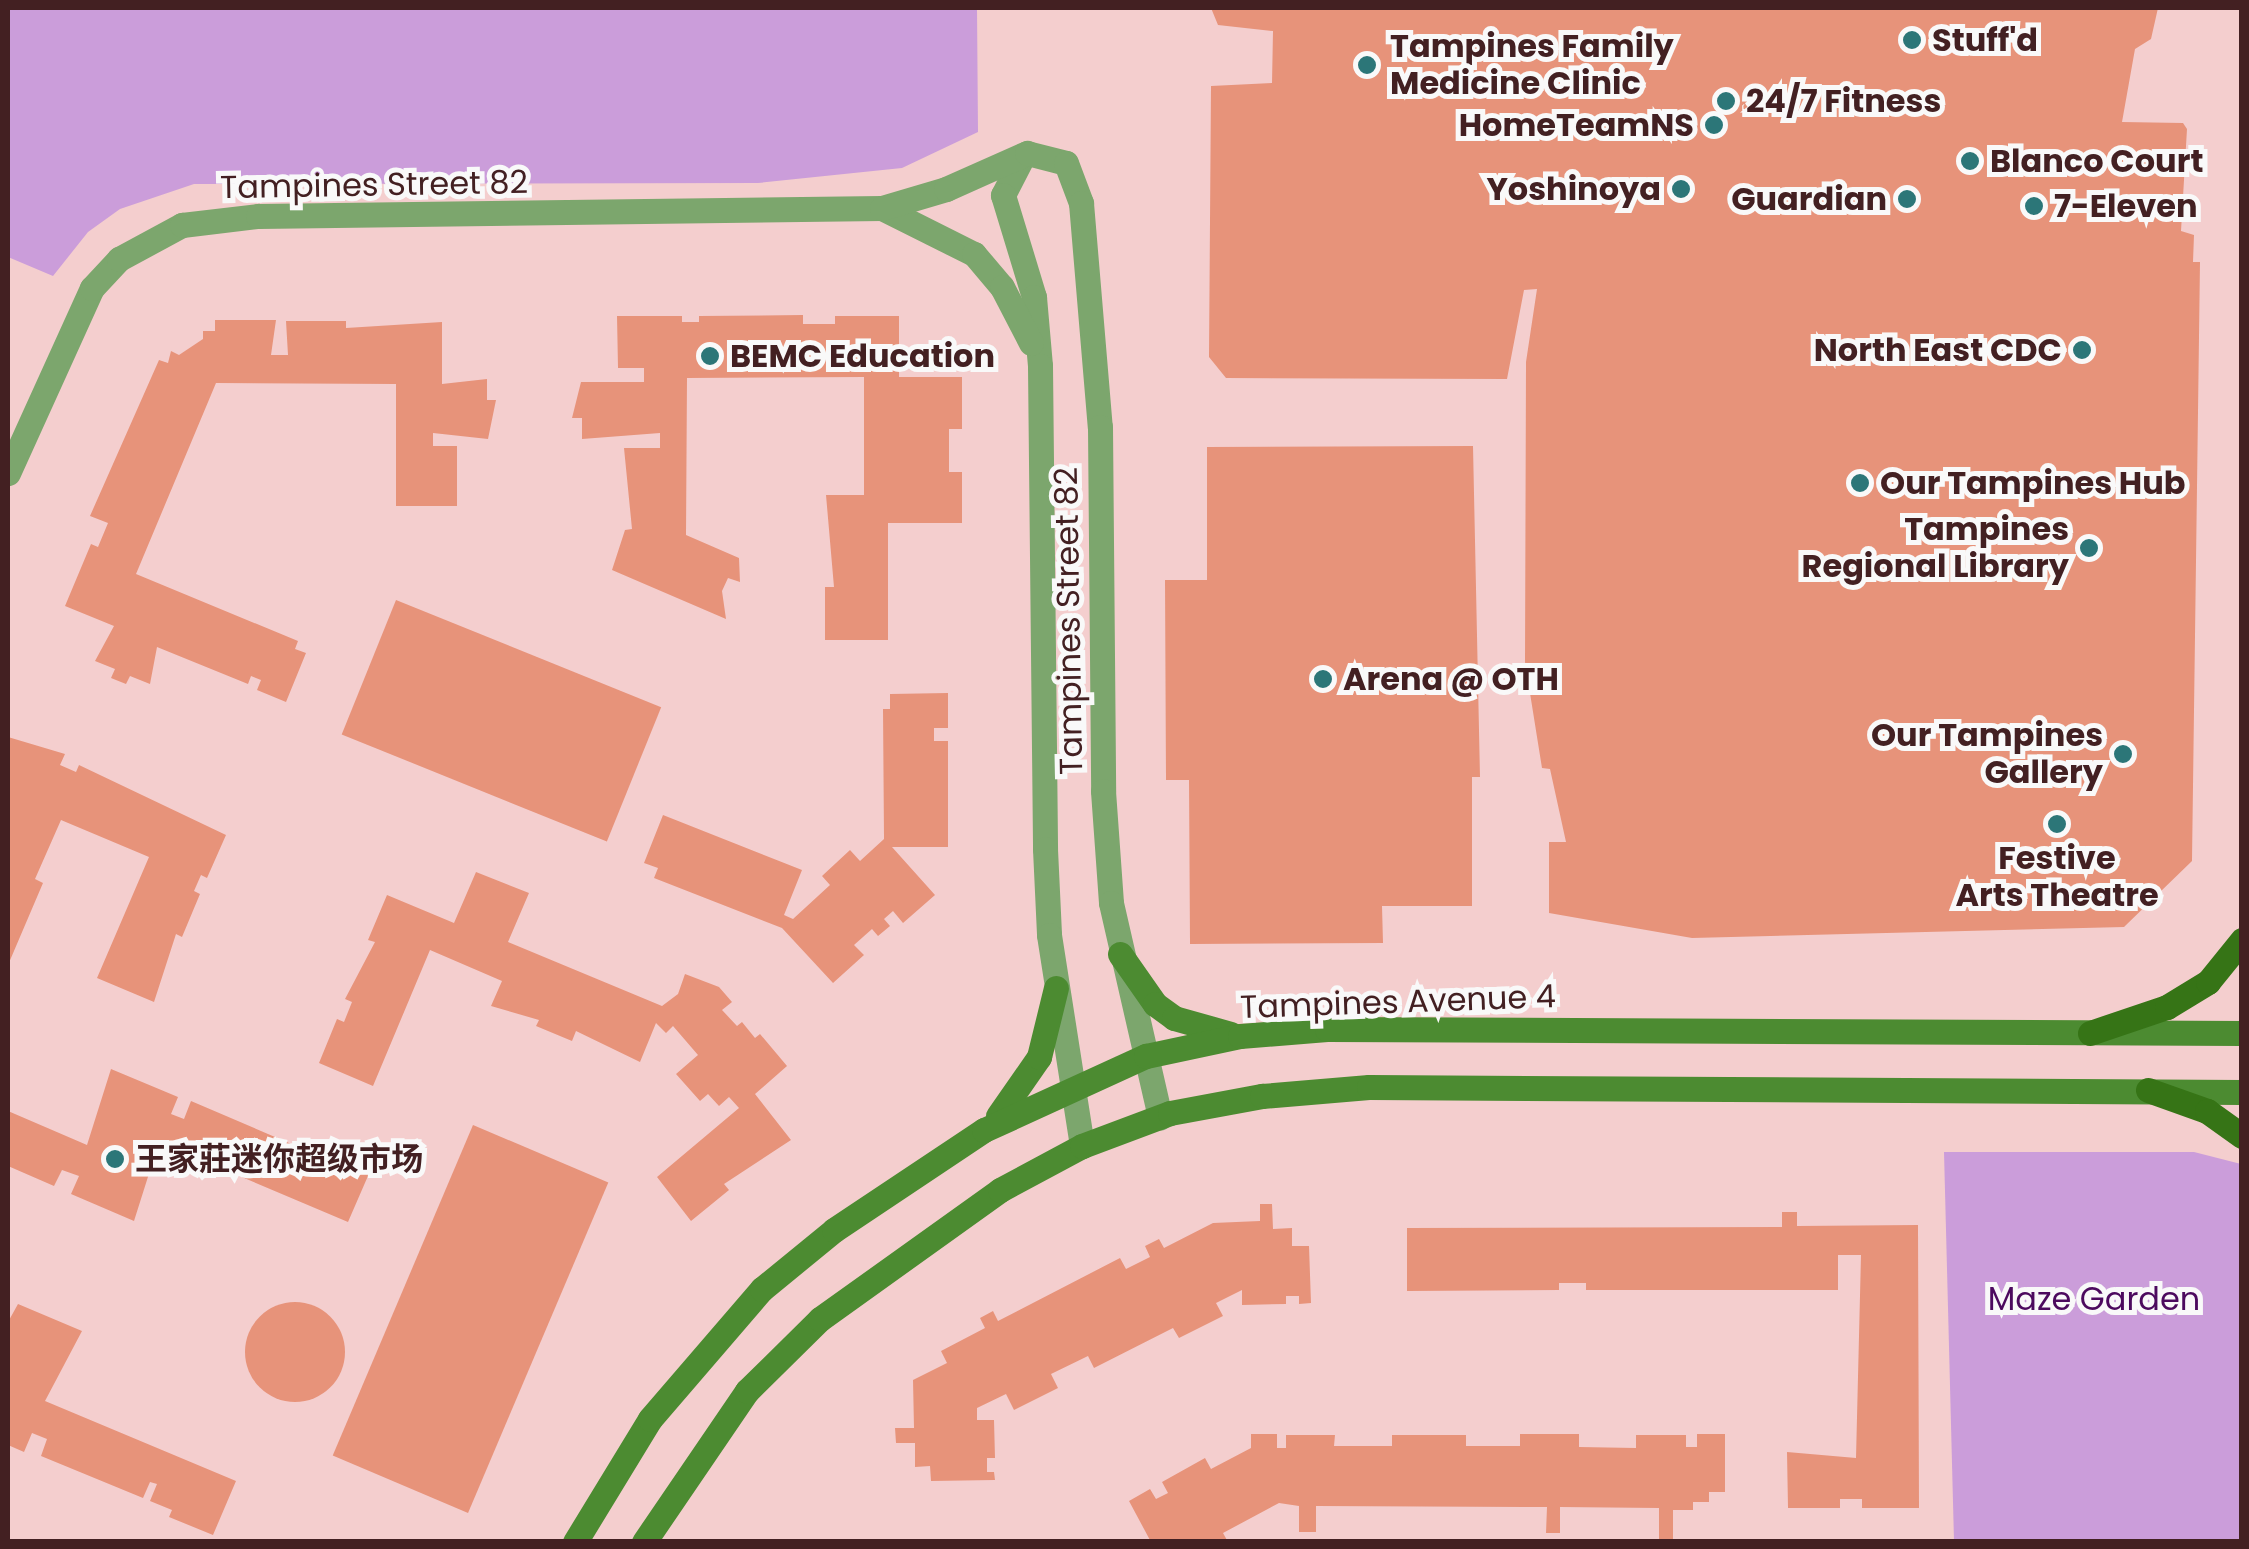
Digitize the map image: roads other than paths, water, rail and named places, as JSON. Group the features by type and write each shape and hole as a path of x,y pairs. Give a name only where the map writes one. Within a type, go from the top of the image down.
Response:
{"main road":[{"path":"2090,1033 2167,1007 2208,982 2242,940"},
{"path":"1120,954 1155,1004 1174,1018 1240,1036"},
{"path":"984,1130 1017,1096 1039,1057 1056,988"},
{"name":"Tampines Avenue 4","path":"575,1542 650,1420 762,1289 834,1230 984,1130 1071,1086 1146,1056 1240,1036 1379,1028 2242,1033"},
{"path":"644,1542 747,1391 820,1319 1000,1190 1082,1146 1160,1117 1262,1096 1369,1088 2242,1092"},
{"path":"2148,1090 2207,1111 2242,1136"}],"street":[{"name":"Tampines Street 82","path":"1026,152 1003,195 1034,297 1040,366 1044,849 1056,988 1082,1146"},
{"name":"Tampines Street 82","path":"8,473 92,288 120,259 182,224 258,216 882,208 946,189 1026,152 1066,162 1080,203 1100,427 1103,791 1120,954 1160,1117"},
{"name":"Tampines Street 82","path":"882,208 974,254 1023,322 1040,366"}],"place":[{"name":"Stuff'd","path":"1912,40"},
{"name":"Tampines Family Medicine Clinic","path":"1367,65"},
{"name":"24/7 Fitness","path":"1726,101"},
{"name":"HomeTeamNS","path":"1714,125"},
{"name":"Blanco Court","path":"1970,161"},
{"name":"Yoshinoya","path":"1681,189"},
{"name":"Guardian","path":"1907,199"},
{"name":"7-Eleven","path":"2034,206"},
{"name":"North East CDC","path":"2082,350"},
{"name":"BEMC Education","path":"710,356"},
{"name":"Our Tampines Hub","path":"1860,483"},
{"name":"Tampines Regional Library","path":"2089,548"},
{"name":"Arena @ OTH","path":"1323,679"},
{"name":"Our Tampines Gallery","path":"2123,754"},
{"name":"Festive Arts Theatre","path":"2057,824"},
{"name":"王家莊迷你超级市场","path":"115,1159"}],"park label":[{"name":"Maze Garden","path":"2094,1299"}]}
